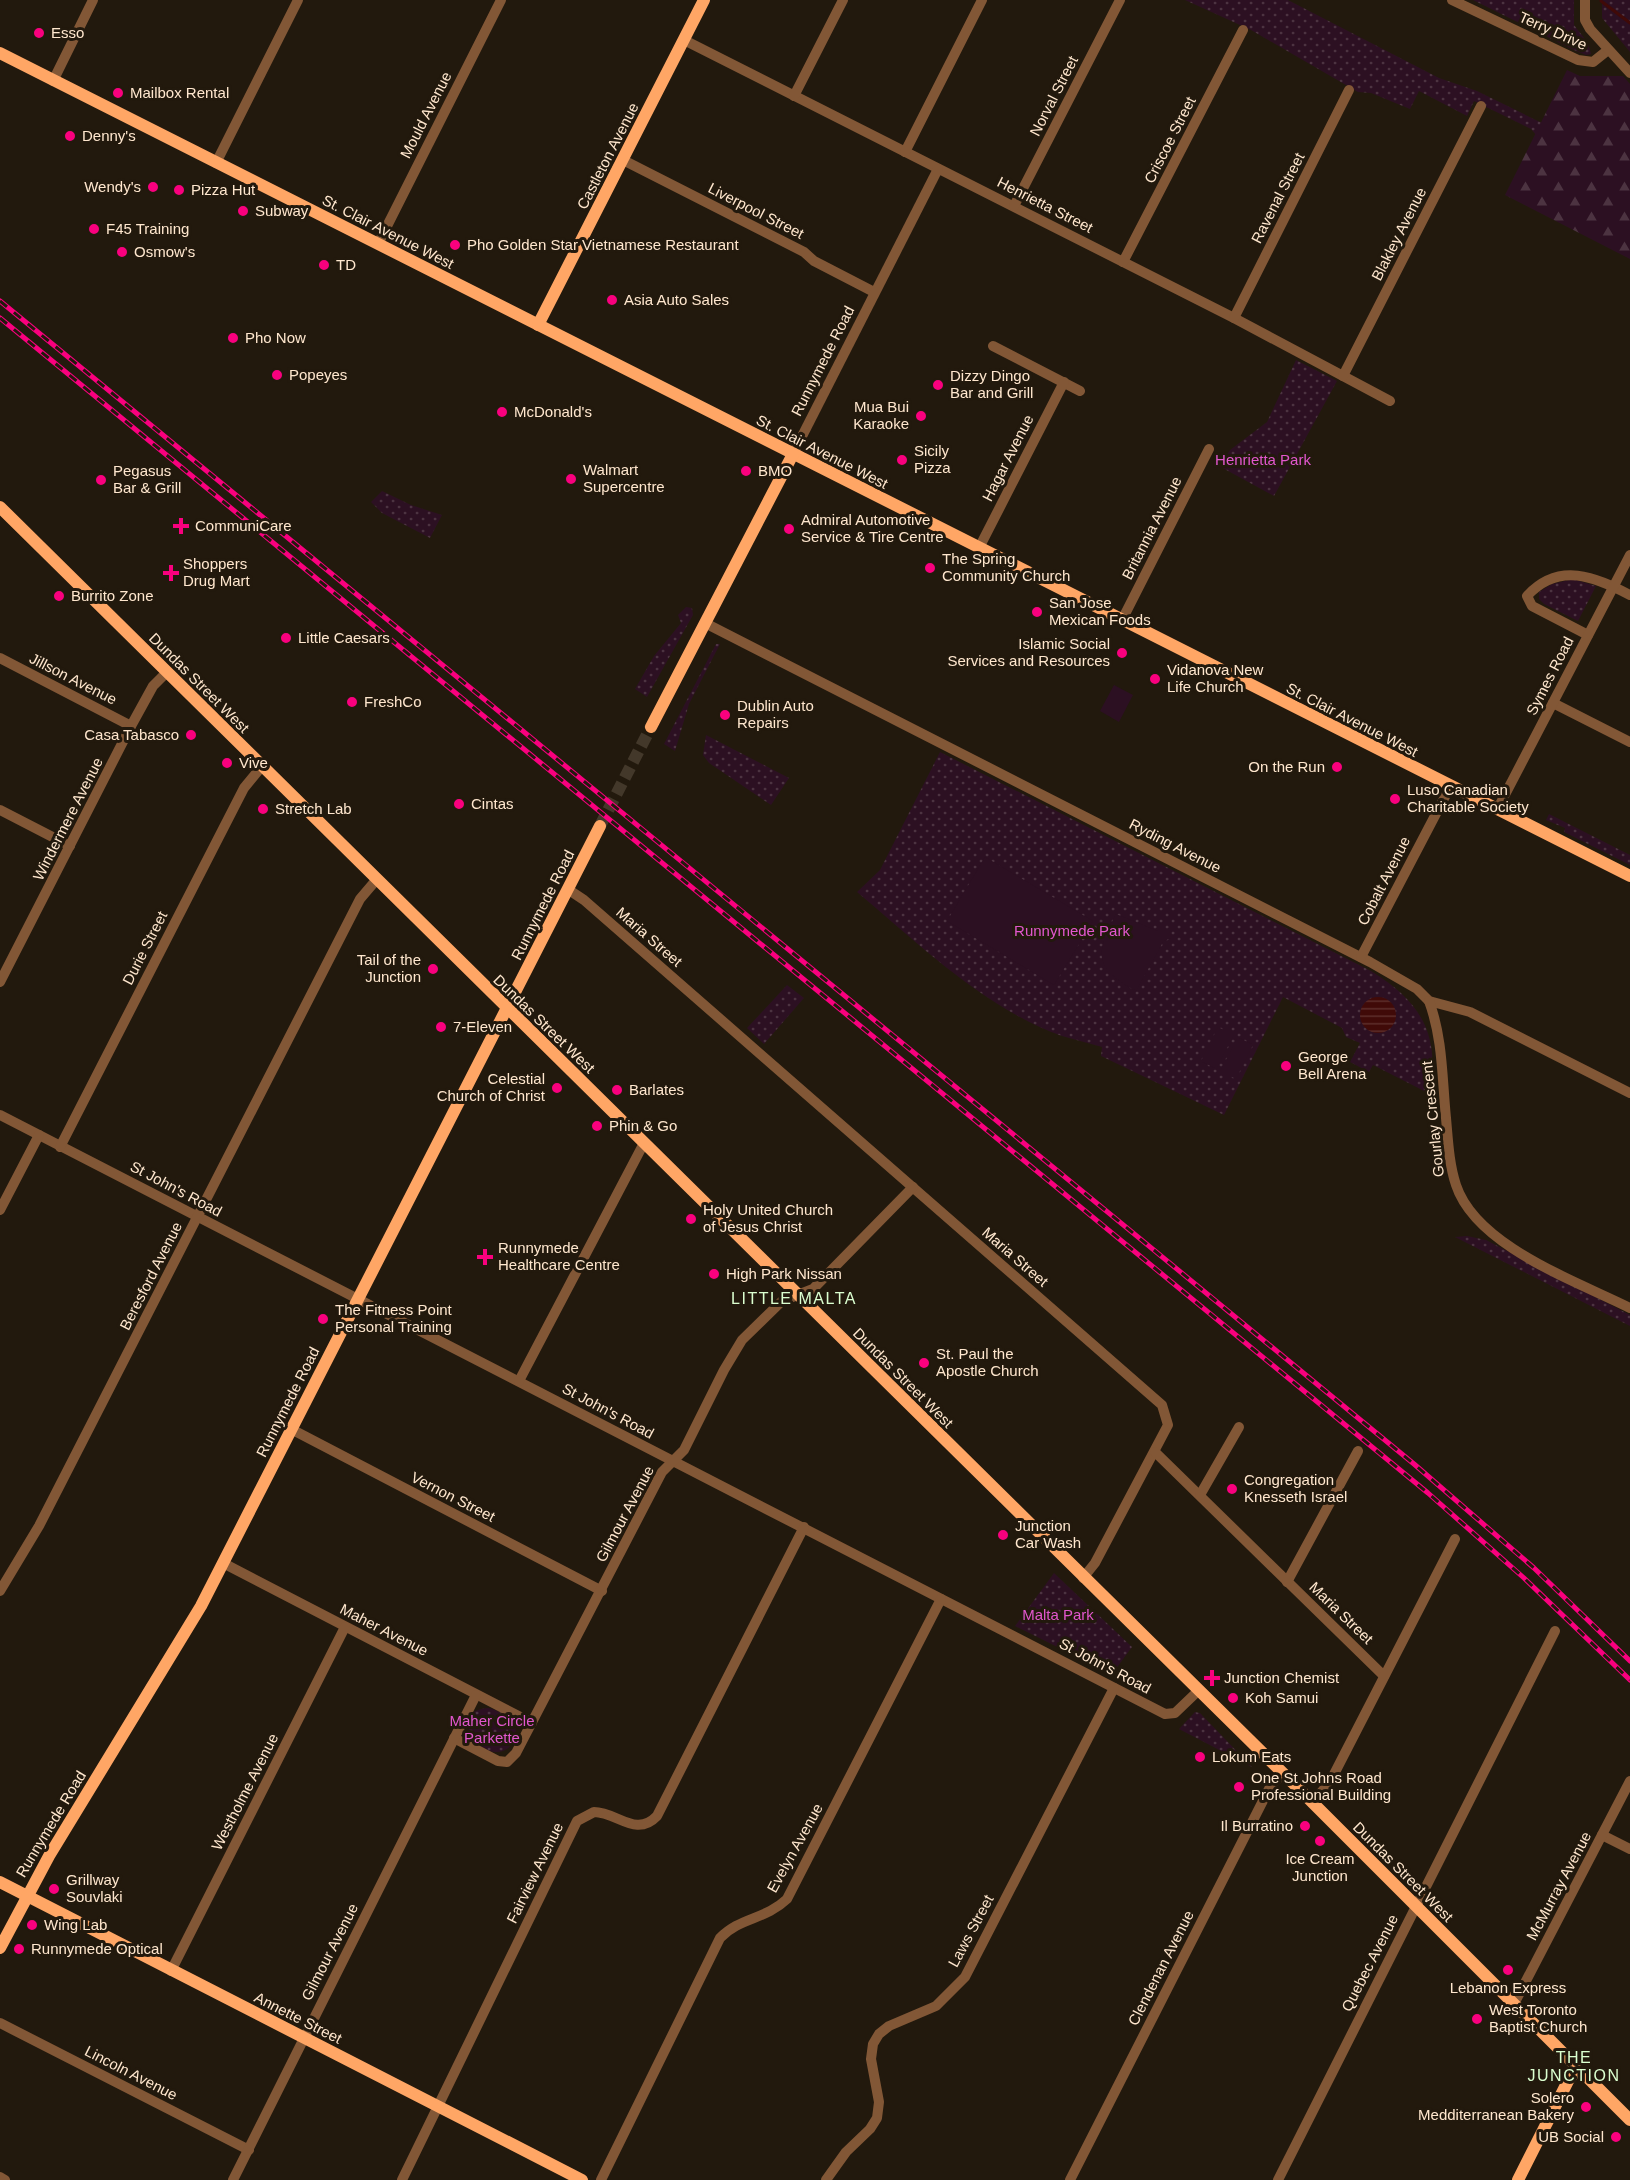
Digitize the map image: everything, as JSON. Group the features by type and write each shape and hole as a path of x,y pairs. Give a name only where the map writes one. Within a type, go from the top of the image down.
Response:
{"main road":[{"name":"Castleton Avenue","path":"538,325 704,0"},
{"name":"St. Clair Avenue West","path":"0,53 1630,876"},
{"name":"Runnymede Road","path":"651,727 793,454"},
{"name":"Dundas Street West","path":"0,507 1630,2120"},
{"name":"Runnymede Road","path":"0,1948 26,1896 180,1641 223,1563 600,826"},
{"name":"Annette Street","path":"0,1882 582,2180"},
{"path":"1518,2180 1569,2079 1578,2069"}],"street":[{"path":"53,81 93,0"},
{"path":"216,163 298,0"},
{"name":"Mould Avenue","path":"378,244 501,0"},
{"path":"794,96 843,0"},
{"path":"905,152 982,0"},
{"name":"Norval Street","path":"1014,206 1120,0"},
{"name":"Terry Drive","path":"1452,0 1578,60 1593,62 1608,50"},
{"path":"1585,0 1586,20 1608,50 1630,73"},
{"name":"Criscoe Street","path":"1123,262 1243,30"},
{"name":"Henrietta Street","path":"684,40 1234,318 1390,401"},
{"name":"Ravenal Street","path":"1234,318 1349,90"},
{"name":"Blakley Avenue","path":"1343,376 1481,106"},
{"name":"Liverpool Street","path":"623,160 804,252 814,261 874,292"},
{"name":"Runnymede Road","path":"793,454 938,169"},
{"path":"993,346 1080,391"},
{"name":"Hagar Avenue","path":"980,548 1064,382"},
{"name":"Britannia Avenue","path":"1122,620 1209,449"},
{"name":"Symes Road","path":"1497,810 1630,555"},
{"path":"1588,635 1532,606 1527,596 1545,582 1574,574 1586,576 1630,595"},
{"name":"Ryding Avenue","path":"705,623 1361,957 1417,989 1429,1001 1470,1012 1630,1093"},
{"name":"Jillson Avenue","path":"0,658 131,726"},
{"name":"Windermere Avenue","path":"0,982 4,964 70,846 131,726 153,686 167,672"},
{"path":"1553,703 1630,742"},
{"name":"Durie Street","path":"60,1147 244,788 262,766"},
{"name":"Cobalt Avenue","path":"1361,957 1450,787"},
{"path":"0,810 70,846"},
{"name":"Beresford Avenue","path":"0,1591 39,1526 360,899 377,879"},
{"name":"Maria Street","path":"569,890 584,900 1162,1405 1168,1425 1155,1452 1384,1676"},
{"name":"Gourlay Crescent","path":"1429,1001 1440,1039 1450,1163 1456,1187 1467,1209 1481,1225 1511,1249 1630,1308"},
{"name":"St John's Road","path":"0,1115 1165,1714 1174,1713 1198,1691"},
{"path":"0,1210 39,1136"},
{"path":"519,1381 644,1143"},
{"name":"Gilmour Avenue","path":"454,1738 504,1763 516,1752 602,1591 662,1472 684,1450 742,1340 782,1301 813,1289 913,1187"},
{"path":"1200,1495 1239,1427"},
{"name":"Vernon Street","path":"291,1429 602,1591"},
{"path":"1287,1582 1358,1451"},
{"path":"1083,1578 1092,1568 1155,1452"},
{"name":"Fairview Avenue","path":"402,2180 577,1821 594,1812 638,1826 648,1823 657,1816 804,1527"},
{"path":"1312,1803 1330,1782 1455,1539"},
{"name":"Maher Avenue","path":"223,1563 532,1723"},
{"name":"Evelyn Avenue","path":"601,2180 720,1938 730,1927 774,1911 787,1899 941,1599"},
{"name":"Westholme Avenue","path":"171,1971 345,1627"},
{"name":"Quebec Avenue","path":"1278,2180 1555,1631"},
{"name":"Laws Street","path":"826,2180 846,2152 867,2133 878,2118 879,2108 871,2059 875,2039 889,2026 936,2006 965,1977 1114,1688"},
{"name":"Gilmour Avenue","path":"233,2180 476,1695"},
{"name":"Clendenan Avenue","path":"1070,2180 1272,1785 1282,1774"},
{"name":"McMurray Avenue","path":"1514,2004 1630,1781"},
{"path":"1602,1835 1630,1849"},
{"name":"Lincoln Avenue","path":"0,2023 249,2150"},
{"path":"0,2177 5,2180"}],"green space":[{"path":"1185,0 1288,0 1439,78 1477,91 1542,123 1536,135 1531,129 1474,101 1467,116 1419,91 1410,109 1371,93 1358,92 1251,30"},
{"path":"1473,0 1574,0 1574,25 1588,43 1591,54 1586,55 1574,50"},
{"path":"1602,0 1630,0 1630,52 1602,18"},
{"path":"1567,70 1580,76 1623,76 1630,84 1630,259 1505,195"},
{"name":"Henrietta Park","path":"1296,360 1337,381 1274,496 1219,466 1230,450 1267,422"},
{"path":"382,491 411,505 442,515 430,538 382,513 371,502"},
{"path":"1573,579 1596,586 1578,621 1544,604 1539,599 1539,592 1552,584"},
{"path":"686,607 692,608 693,615 647,697 635,689 654,656 681,623 678,615"},
{"path":"716,644 720,644 689,704 675,751 664,744"},
{"path":"1114,685 1133,695 1119,722 1100,711"},
{"path":"706,735 789,778 771,805 709,763 703,755"},
{"name":"Runnymede Park","path":"940,752 1371,971 1403,995 1423,1021 1432,1053 1430,1094 1373,1065 1369,1072 1350,1062 1360,1043 1346,1037 1342,1028 1283,997 1224,1115 1101,1056 1102,1047 1062,1036 1033,1024 979,992 857,892 880,870"},
{"path":"1549,814 1630,855 1630,865 1564,832 1565,828 1546,820"},
{"path":"985,857 1093,921 1054,985 947,921"},
{"path":"1116,914 1158,931 1169,931 1172,937 1163,942 1136,991 1112,975 1102,959 1104,940"},
{"path":"787,985 804,998 764,1044 747,1028"},
{"path":"1218,1027 1234,1035 1216,1069 1201,1061"},
{"path":"1238,1037 1253,1045 1236,1079 1220,1071"},
{"path":"1467,1236 1486,1240 1630,1315 1630,1326 1455,1237"},
{"name":"Malta Park","path":"1054,1573 1132,1647 1112,1674 1015,1626"},
{"name":"Maher Circle Parkette","path":"488,1708 505,1715 513,1723 515,1740 505,1750 494,1752 483,1748 474,1740 469,1730 468,1720 474,1712"},
{"path":"1195,1712 1200,1713 1252,1767 1179,1729"}],"shaded area":[{"path":"1378,997 1391,1002 1396,1015 1391,1028 1378,1033 1365,1028 1360,1015 1365,1002"}],"waterway":[{"path":"1601,1 1630,23"}],"tunnel":[{"path":"600,826 651,727"}],"railway":[{"path":"0,301 1414,1464 1534,1568 1630,1661"},
{"path":"0,318 1428,1493 1524,1578 1630,1680"}],"place":[{"name":"Esso","path":"39,33"},
{"name":"Mailbox Rental","path":"118,93"},
{"name":"Denny's","path":"70,136"},
{"name":"Wendy's","path":"153,187"},
{"name":"Pizza Hut","path":"179,190"},
{"name":"Subway","path":"243,211"},
{"name":"F45 Training","path":"94,229"},
{"name":"Pho Golden Star Vietnamese Restaurant","path":"455,245"},
{"name":"Osmow's","path":"122,252"},
{"name":"TD","path":"324,265"},
{"name":"Asia Auto Sales","path":"612,300"},
{"name":"Pho Now","path":"233,338"},
{"name":"Popeyes","path":"277,375"},
{"name":"Dizzy Dingo Bar and Grill","path":"938,385"},
{"name":"McDonald's","path":"502,412"},
{"name":"Mua Bui Karaoke","path":"921,416"},
{"name":"Sicily Pizza","path":"902,460"},
{"name":"BMO","path":"746,471"},
{"name":"Walmart Supercentre","path":"571,479"},
{"name":"Pegasus Bar & Grill","path":"101,480"},
{"name":"CommuniCare","path":"181,526"},
{"name":"Admiral Automotive Service & Tire Centre","path":"789,529"},
{"name":"The Spring Community Church","path":"930,568"},
{"name":"Shoppers Drug Mart","path":"171,573"},
{"name":"Burrito Zone","path":"59,596"},
{"name":"San Jose Mexican Foods","path":"1037,612"},
{"name":"Little Caesars","path":"286,638"},
{"name":"Islamic Social Services and Resources","path":"1122,653"},
{"name":"Vidanova New Life Church","path":"1155,679"},
{"name":"FreshCo","path":"352,702"},
{"name":"Dublin Auto Repairs","path":"725,715"},
{"name":"Casa Tabasco","path":"191,735"},
{"name":"Vive","path":"227,763"},
{"name":"On the Run","path":"1337,767"},
{"name":"Luso Canadian Charitable Society","path":"1395,799"},
{"name":"Cintas","path":"459,804"},
{"name":"Stretch Lab","path":"263,809"},
{"name":"Tail of the Junction","path":"433,969"},
{"name":"7-Eleven","path":"441,1027"},
{"name":"George Bell Arena","path":"1286,1066"},
{"name":"Celestial Church of Christ","path":"557,1088"},
{"name":"Barlates","path":"617,1090"},
{"name":"Phin & Go","path":"597,1126"},
{"name":"Holy United Church of Jesus Christ","path":"691,1219"},
{"name":"Runnymede Healthcare Centre","path":"485,1257"},
{"name":"High Park Nissan","path":"714,1274"},
{"name":"The Fitness Point Personal Training","path":"323,1319"},
{"name":"St. Paul the Apostle Church","path":"924,1363"},
{"name":"Congregation Knesseth Israel","path":"1232,1489"},
{"name":"Junction Car Wash","path":"1003,1535"},
{"name":"Junction Chemist","path":"1212,1678"},
{"name":"Koh Samui","path":"1233,1698"},
{"name":"Lokum Eats","path":"1200,1757"},
{"name":"One St Johns Road Professional Building","path":"1239,1787"},
{"name":"Il Burratino","path":"1305,1826"},
{"name":"Ice Cream Junction","path":"1320,1841"},
{"name":"Grillway Souvlaki","path":"54,1889"},
{"name":"Wing Lab","path":"32,1925"},
{"name":"Runnymede Optical","path":"19,1949"},
{"name":"Lebanon Express","path":"1508,1970"},
{"name":"West Toronto Baptist Church","path":"1477,2019"},
{"name":"Solero Medditerranean Bakery","path":"1586,2107"},
{"name":"UB Social","path":"1616,2137"}],"district":[{"name":"LITTLE MALTA","path":"794,1298"},
{"name":"THE JUNCTION","path":"1574,2066"}]}
